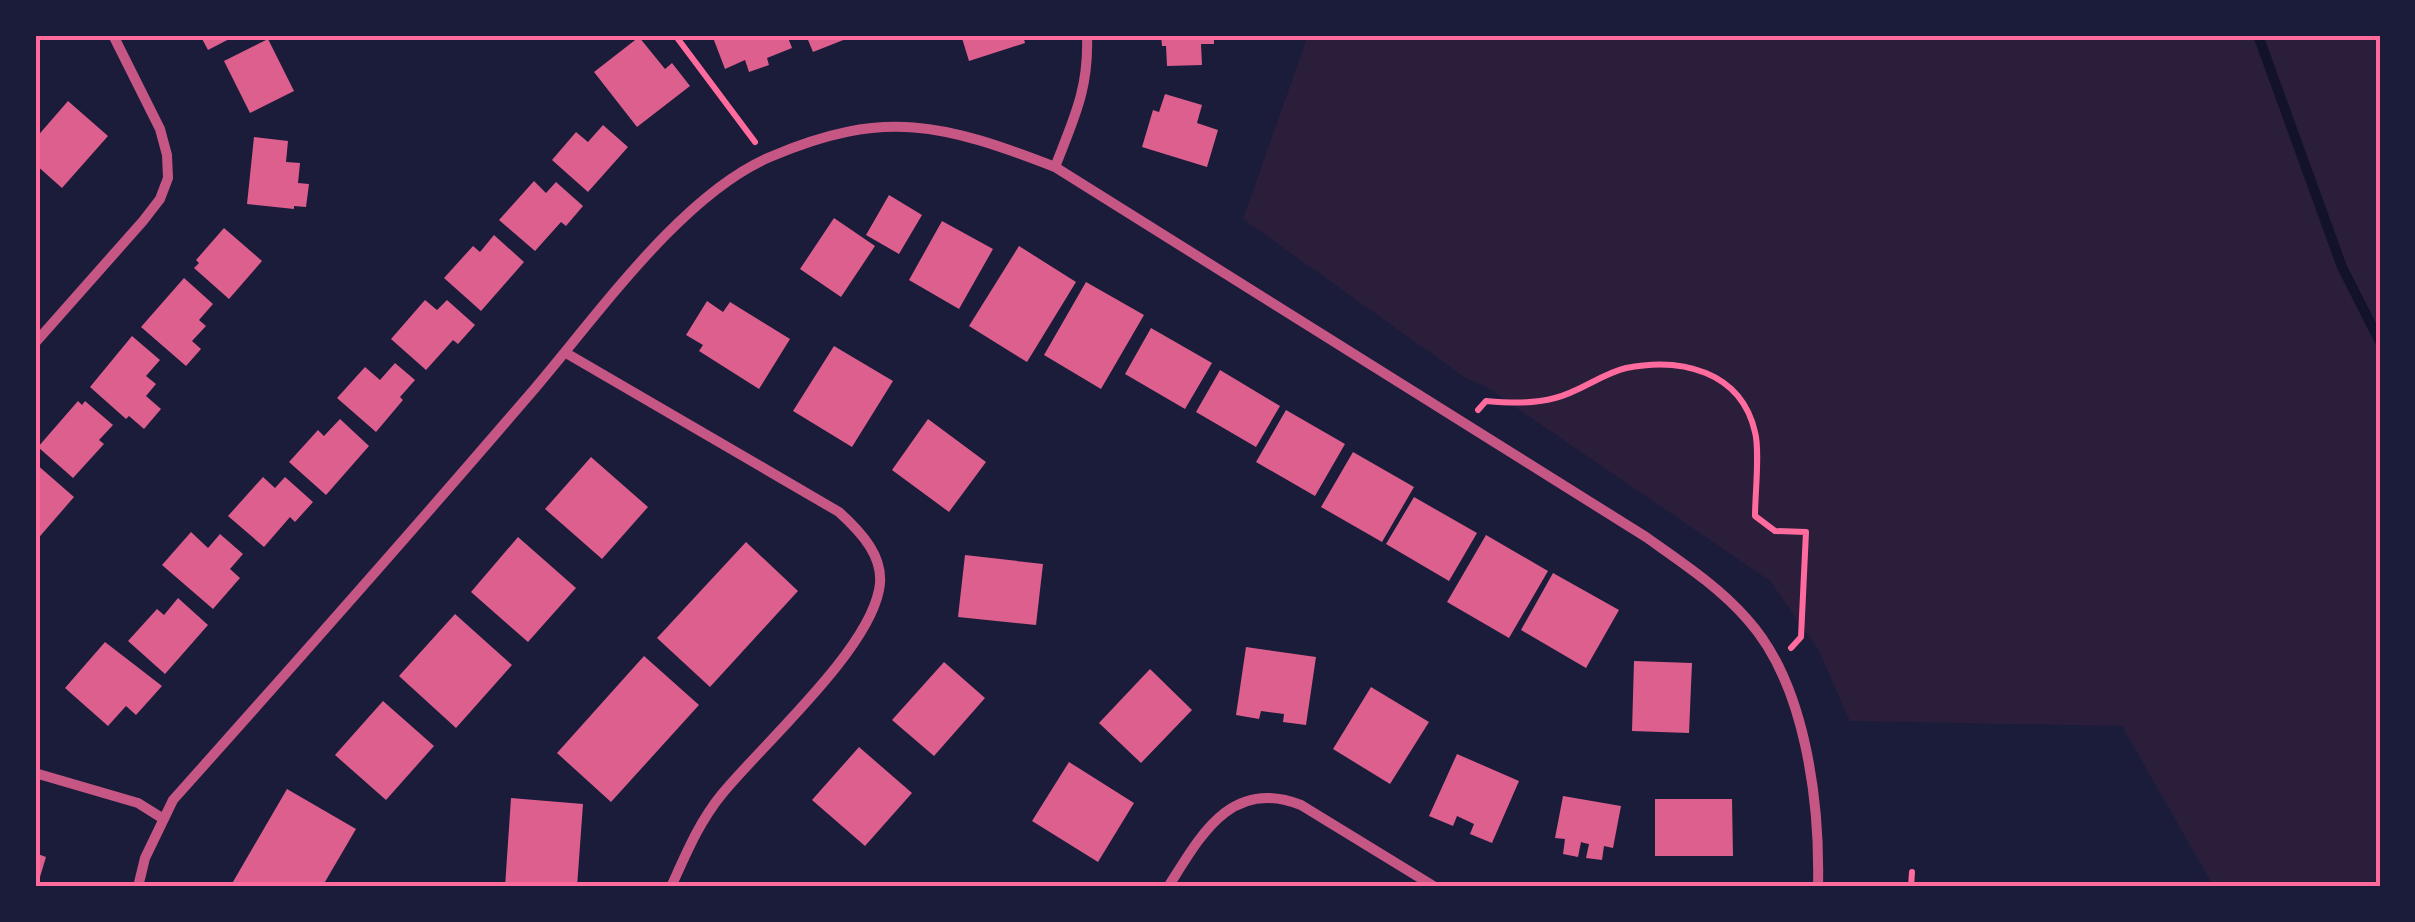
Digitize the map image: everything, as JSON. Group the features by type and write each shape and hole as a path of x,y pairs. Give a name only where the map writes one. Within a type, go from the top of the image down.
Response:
{"street":[{"path":"35,343 143,221 160,199 168,178 160,129 113,35"},
{"path":"1054,167 1088,71 1087,35"},
{"path":"138,887 162,818 215,749 566,353 637,267 700,202 734,175 767,158 812,141 890,126 919,126 984,140 1054,167 1646,537 1705,580 1749,621 1790,692 1808,755 1818,887"},
{"path":"566,353 839,512 861,532 878,563 880,588 850,650 720,796 699,826 671,887"},
{"path":"35,772 138,804 162,818"},
{"path":"1168,887 1215,819 1236,806 1278,797 1300,806 1436,887"}],"path":[{"path":"674,35 767,158"},
{"path":"1464,426 1486,401 1525,404 1550,400 1622,369 1666,364 1706,371 1743,398 1756,434 1755,516 1775,531 1806,532 1801,637 1775,664"},
{"path":"1911,887 1912,872"}],"shaded area":[{"path":"1308,35 2374,35 2380,51 2380,887 2214,887 2122,726 1850,721 1818,649 1770,581 1483,385 1467,379 1243,219"}],"building":[{"path":"200,35 237,35 208,50"},
{"path":"712,35 787,35 792,48 767,58 769,65 749,72 745,60 725,69"},
{"path":"806,35 856,35 813,52"},
{"path":"961,35 1023,35 1025,43 969,61"},
{"path":"1161,35 1214,35 1214,44 1201,44 1202,65 1167,66"},
{"path":"639,37 665,69 672,63 690,86 637,127 594,72"},
{"path":"268,39 294,91 250,113 224,61"},
{"path":"1165,94 1202,105 1197,123 1218,130 1207,167 1142,147 1153,110 1159,112"},
{"path":"68,101 108,136 62,188 35,164 35,139"},
{"path":"603,125 628,147 588,192 552,160 576,132 588,142"},
{"path":"254,137 288,141 286,162 300,163 298,183 309,184 306,207 247,204"},
{"path":"534,181 546,193 556,182 583,206 566,226 561,222 535,251 499,220"},
{"path":"889,195 922,215 899,254 866,235"},
{"path":"834,218 875,246 841,297 800,269"},
{"path":"942,221 993,249 959,309 909,280"},
{"path":"224,228 262,261 229,299 194,268 199,263 196,260"},
{"path":"494,235 524,262 481,311 444,278 473,246 480,252"},
{"path":"1019,246 1076,282 1027,362 969,326"},
{"path":"184,278 213,304 199,320 206,326 192,341 201,349 186,366 141,327"},
{"path":"1086,282 1144,315 1101,389 1044,355"},
{"path":"425,300 437,310 447,300 475,325 458,344 453,340 426,370 391,339"},
{"path":"707,301 723,312 730,302 790,339 759,389 699,351 703,345 686,335"},
{"path":"1151,328 1212,363 1185,409 1125,374"},
{"path":"132,336 160,360 146,376 156,384 146,396 161,409 144,429 129,416 126,419 90,387"},
{"path":"834,346 893,381 852,447 793,411"},
{"path":"395,363 415,380 376,432 337,398 365,367 380,380"},
{"path":"1220,370 1280,406 1256,447 1196,412"},
{"path":"78,401 82,405 85,401 113,425 99,440 104,444 73,478 38,447"},
{"path":"1286,410 1345,444 1315,496 1256,462"},
{"path":"340,419 369,446 326,495 289,462 318,430 324,436"},
{"path":"928,419 986,462 949,512 892,470"},
{"path":"1353,452 1414,487 1382,542 1321,507"},
{"path":"591,457 648,507 602,559 545,509"},
{"path":"35,463 74,497 35,542"},
{"path":"263,477 275,488 285,477 313,502 295,522 290,517 264,547 228,516"},
{"path":"1414,497 1477,533 1449,581 1386,544"},
{"path":"191,532 208,548 220,534 243,554 230,569 240,578 213,609 162,565"},
{"path":"1486,535 1548,571 1509,638 1447,602"},
{"path":"518,537 576,588 528,642 471,592"},
{"path":"746,542 798,591 710,687 657,638"},
{"path":"965,555 1043,564 1036,625 958,617"},
{"path":"1553,573 1619,610 1586,668 1521,630"},
{"path":"178,598 208,625 165,674 128,641 157,609 164,615"},
{"path":"455,614 512,665 456,728 399,676"},
{"path":"105,642 162,686 136,715 126,706 108,726 65,688"},
{"path":"1246,647 1316,657 1306,725 1283,722 1284,714 1261,711 1259,719 1236,715"},
{"path":"644,656 699,705 611,802 557,753"},
{"path":"1634,661 1692,663 1689,733 1632,731"},
{"path":"944,662 985,698 934,756 892,720"},
{"path":"1150,669 1192,710 1141,763 1099,723"},
{"path":"1371,687 1429,722 1390,784 1333,749"},
{"path":"383,701 434,746 386,800 335,755"},
{"path":"859,747 912,793 865,846 812,800"},
{"path":"1457,754 1519,781 1492,843 1470,834 1474,824 1457,816 1453,826 1429,816"},
{"path":"1069,762 1134,803 1098,862 1032,821"},
{"path":"287,789 356,829 322,887 230,887"},
{"path":"1563,796 1621,806 1613,848 1604,846 1602,860 1586,858 1589,844 1581,842 1578,857 1563,854 1565,839 1555,838"},
{"path":"511,798 583,804 577,887 505,887"},
{"path":"1655,799 1732,799 1733,856 1655,856"},
{"path":"35,853 46,857 37,887 35,887"}],"waterway":[{"path":"2258,35 2342,267 2380,342"}]}
